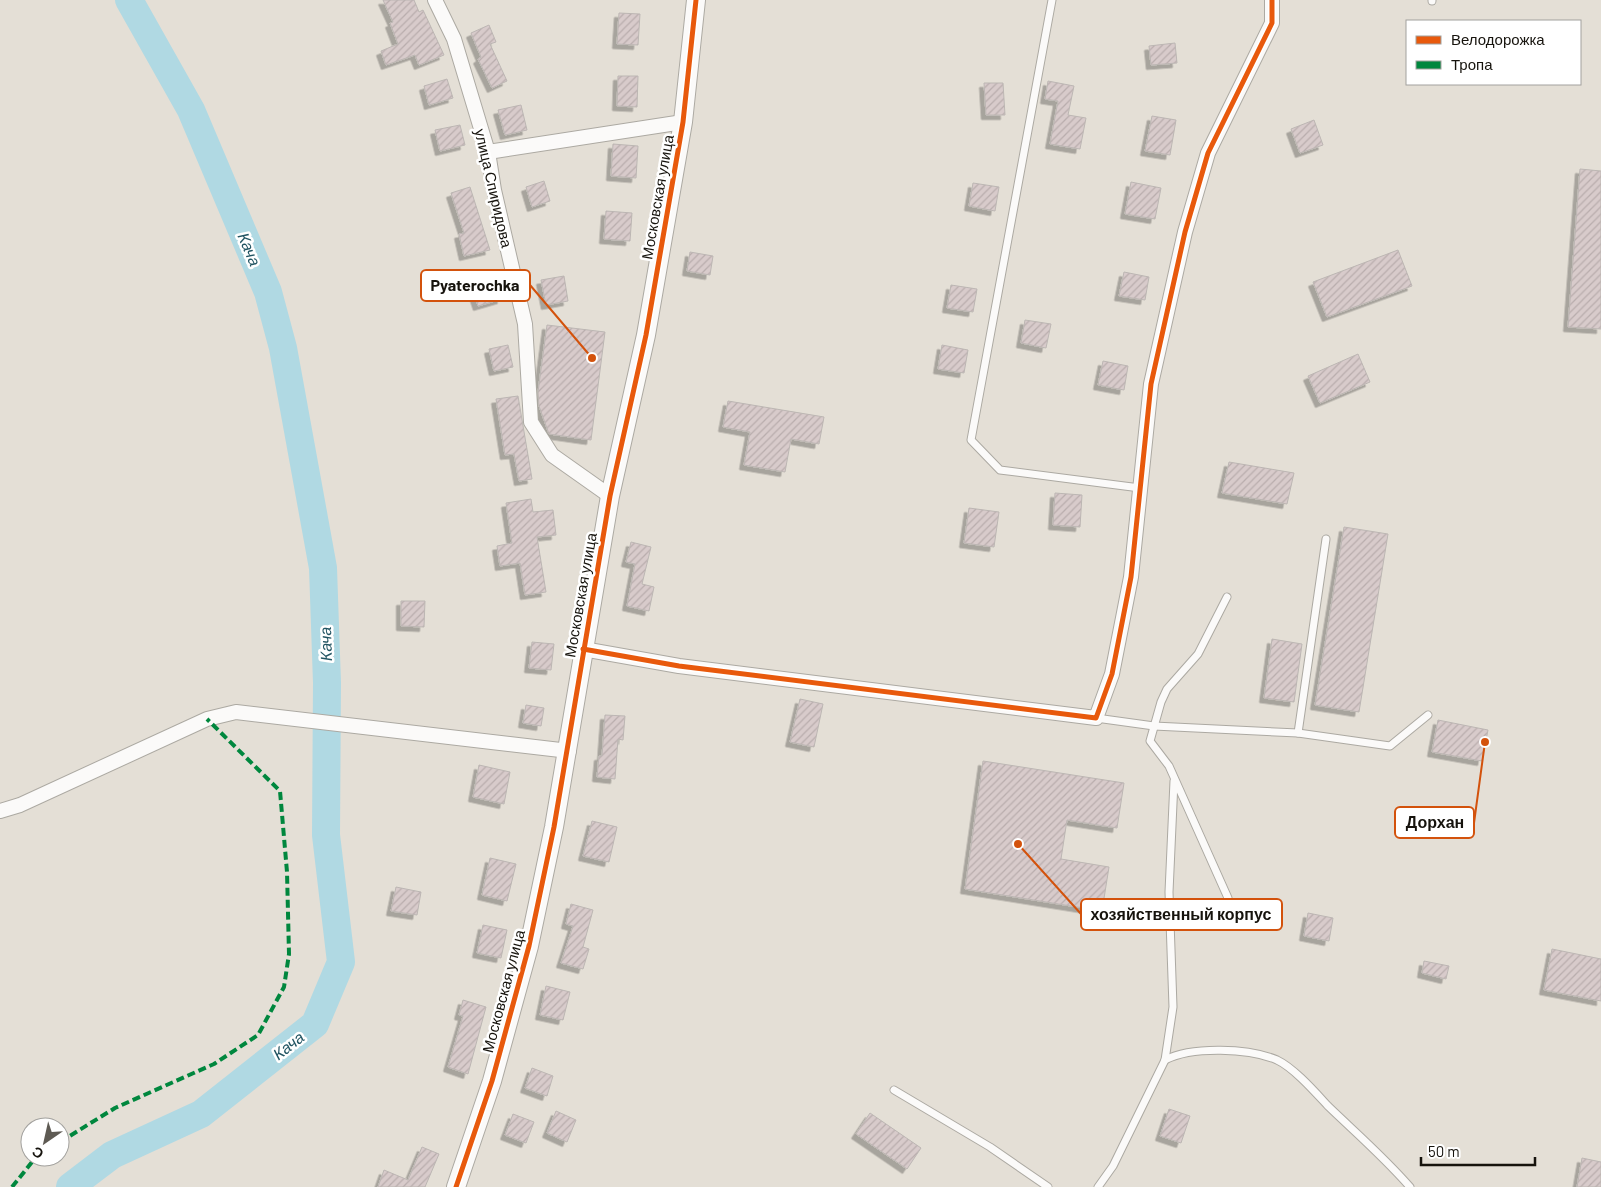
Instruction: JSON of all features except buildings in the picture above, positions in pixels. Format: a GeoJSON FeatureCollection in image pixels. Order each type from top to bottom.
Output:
{"type":"FeatureCollection","features":[{"type":"Feature","properties":{"kind":"street","name":"улица Спиридова"},"geometry":{"type":"LineString","coordinates":[[435,0],[454,39],[488,152],[494,190],[525,324],[531,422],[552,455],[610,496]]}},
{"type":"Feature","properties":{"kind":"street","name":"Московская улица"},"geometry":{"type":"LineString","coordinates":[[456,1187],[492,1082],[529,946],[569,751],[583,648],[610,496],[646,334],[683,122],[696,0]]}},
{"type":"Feature","properties":{"kind":"street"},"geometry":{"type":"LineString","coordinates":[[583,648],[679,666],[1096,718],[1112,674],[1131,577],[1151,384],[1197,187],[1208,153],[1272,23],[1272,0]]}},
{"type":"Feature","properties":{"kind":"street"},"geometry":{"type":"LineString","coordinates":[[488,152],[683,122]]}},
{"type":"Feature","properties":{"kind":"street"},"geometry":{"type":"LineString","coordinates":[[0,811],[20,805],[207,719],[236,712],[569,751]]}},
{"type":"Feature","properties":{"kind":"lane"},"geometry":{"type":"LineString","coordinates":[[1052,0],[971,440],[1000,470],[1140,488]]}},
{"type":"Feature","properties":{"kind":"lane"},"geometry":{"type":"LineString","coordinates":[[1298,732],[1326,539]]}},
{"type":"Feature","properties":{"kind":"lane"},"geometry":{"type":"LineString","coordinates":[[1227,597],[1198,654],[1167,689],[1150,741],[1169,766],[1174,782],[1228,898]]}},
{"type":"Feature","properties":{"kind":"lane"},"geometry":{"type":"LineString","coordinates":[[1096,718],[1154,726],[1298,732],[1390,746],[1428,715]]}},
{"type":"Feature","properties":{"kind":"lane"},"geometry":{"type":"LineString","coordinates":[[1098,1187],[1112,1166],[1165,1060],[1173,1007],[1169,892],[1174,782]]}},
{"type":"Feature","properties":{"kind":"lane"},"geometry":{"type":"LineString","coordinates":[[1165,1060],[1177,1054],[1201,1050],[1235,1052],[1278,1060],[1386,1160],[1410,1187]]}},
{"type":"Feature","properties":{"kind":"lane"},"geometry":{"type":"LineString","coordinates":[[894,1090],[990,1147],[1048,1187]]}},
{"type":"Feature","properties":{"kind":"waterway","name":"Кача"},"geometry":{"type":"LineString","coordinates":[[70,1187],[112,1155],[201,1114],[315,1024],[341,962],[326,835],[327,683],[323,568],[283,348],[268,292],[191,110],[129,0]]}},
{"type":"Feature","properties":{"kind":"marked path"},"geometry":{"type":"LineString","coordinates":[[70,1136],[115,1108],[214,1064],[258,1035],[284,987],[289,954],[287,872],[280,791],[207,719]]}},
{"type":"Feature","properties":{"kind":"marked path"},"geometry":{"type":"LineString","coordinates":[[12,1187],[28,1167]]}},
{"type":"Feature","properties":{"kind":"cycle path"},"geometry":{"type":"LineString","coordinates":[[456,1187],[492,1081],[529,946],[554,827],[610,496],[646,335],[683,122],[696,0]]}},
{"type":"Feature","properties":{"kind":"cycle path"},"geometry":{"type":"LineString","coordinates":[[583,649],[679,666],[1096,718],[1112,674],[1131,577],[1151,384],[1185,232],[1208,153],[1272,23],[1272,0]]}},
{"type":"Feature","properties":{"kind":"place","name":"Pyaterochka"},"geometry":{"type":"Point","coordinates":[592,358]}},
{"type":"Feature","properties":{"kind":"place","name":"Дорхан"},"geometry":{"type":"Point","coordinates":[1485,742]}},
{"type":"Feature","properties":{"kind":"place","name":"хозяйственный корпус"},"geometry":{"type":"Point","coordinates":[1018,844]}}]}
